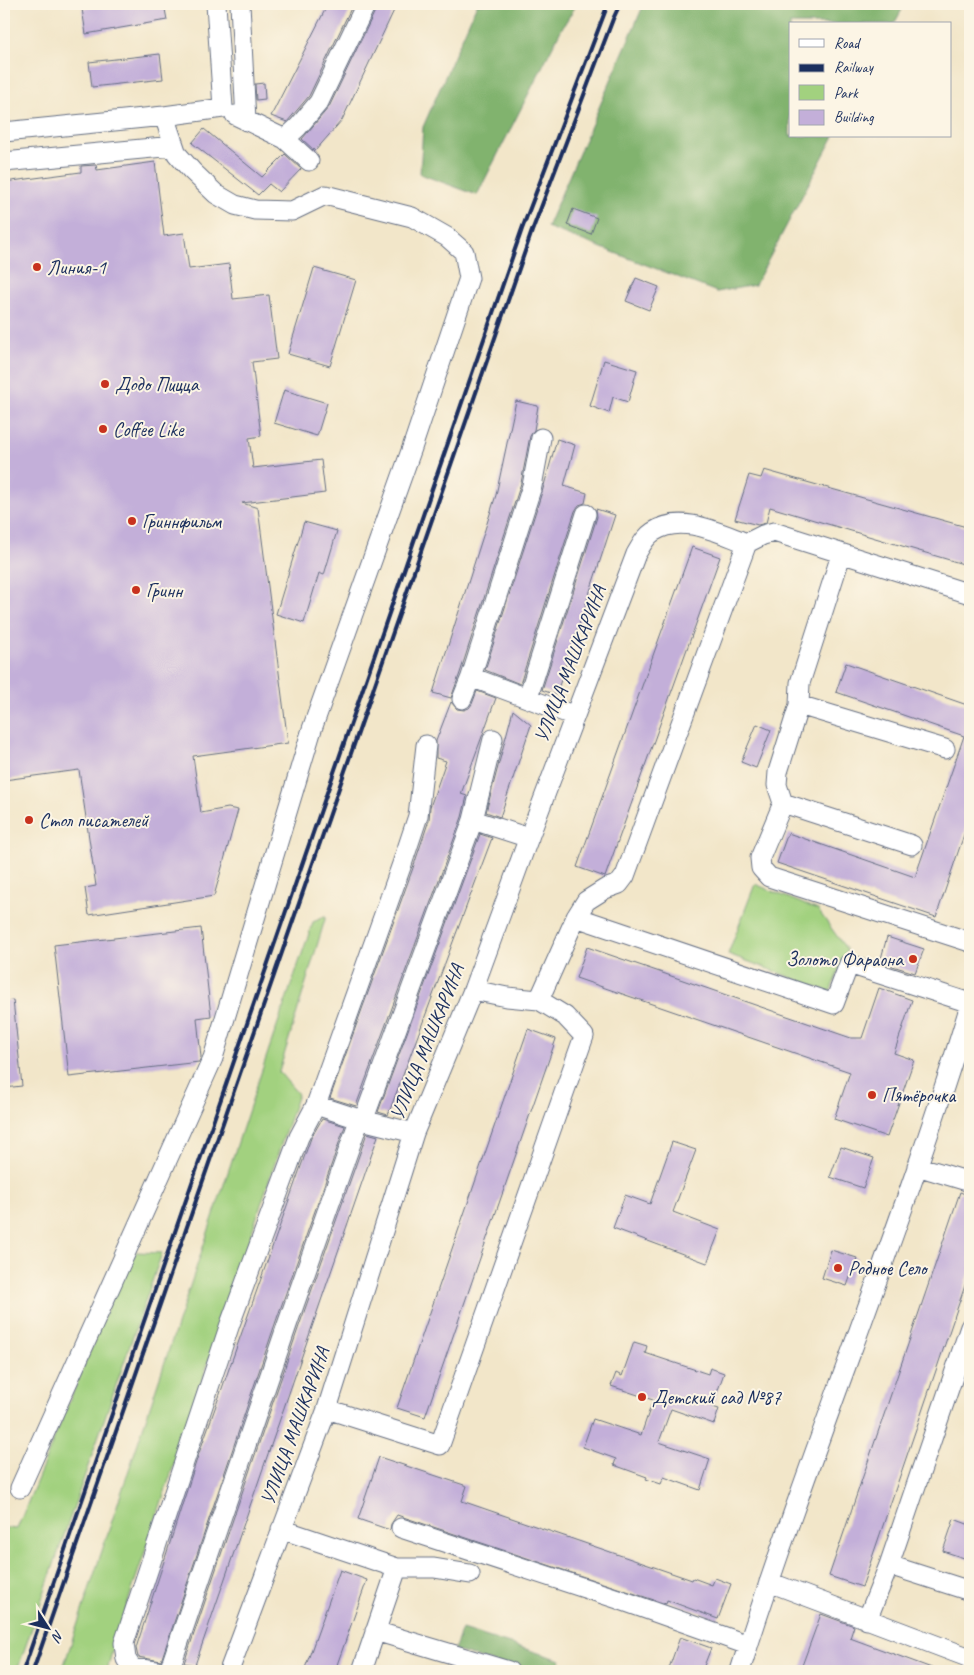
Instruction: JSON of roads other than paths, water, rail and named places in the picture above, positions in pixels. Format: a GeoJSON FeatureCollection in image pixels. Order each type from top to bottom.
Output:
{"type":"FeatureCollection","features":[{"type":"Feature","properties":{"kind":"street"},"geometry":{"type":"LineString","coordinates":[[216,4],[223,108]]}},
{"type":"Feature","properties":{"kind":"street"},"geometry":{"type":"LineString","coordinates":[[240,4],[246,121]]}},
{"type":"Feature","properties":{"kind":"street"},"geometry":{"type":"LineString","coordinates":[[285,139],[319,102],[366,4]]}},
{"type":"Feature","properties":{"kind":"street"},"geometry":{"type":"LineString","coordinates":[[4,132],[164,116],[223,108],[285,139],[309,161]]}},
{"type":"Feature","properties":{"kind":"street"},"geometry":{"type":"LineString","coordinates":[[20,1488],[214,1058],[312,729],[412,448],[469,278],[464,252],[447,237],[412,217],[325,195],[292,212],[255,210],[235,205],[216,194],[177,154],[164,116]]}},
{"type":"Feature","properties":{"kind":"street"},"geometry":{"type":"LineString","coordinates":[[4,162],[174,146]]}},
{"type":"Feature","properties":{"kind":"street"},"geometry":{"type":"LineString","coordinates":[[462,699],[471,677],[532,486],[541,438]]}},
{"type":"Feature","properties":{"kind":"street"},"geometry":{"type":"LineString","coordinates":[[528,697],[586,514]]}},
{"type":"Feature","properties":{"kind":"street","name":"УЛИЦА МАШКАРИНА"},"geometry":{"type":"LineString","coordinates":[[229,1671],[281,1529],[328,1409],[414,1132],[473,990],[636,554],[652,532],[672,524],[695,526],[747,543]]}},
{"type":"Feature","properties":{"kind":"street"},"geometry":{"type":"LineString","coordinates":[[539,1000],[576,917],[586,901],[605,889],[619,884],[625,876],[747,543],[774,532],[970,594]]}},
{"type":"Feature","properties":{"kind":"street"},"geometry":{"type":"LineString","coordinates":[[841,554],[800,683],[799,705],[778,772],[777,785],[784,803],[760,858],[761,868],[769,877],[970,942]]}},
{"type":"Feature","properties":{"kind":"street"},"geometry":{"type":"LineString","coordinates":[[471,677],[575,716]]}},
{"type":"Feature","properties":{"kind":"street"},"geometry":{"type":"LineString","coordinates":[[799,705],[945,749]]}},
{"type":"Feature","properties":{"kind":"street"},"geometry":{"type":"LineString","coordinates":[[169,1671],[356,1129],[366,1113],[473,820],[493,739]]}},
{"type":"Feature","properties":{"kind":"street"},"geometry":{"type":"LineString","coordinates":[[157,1671],[132,1668],[126,1659],[124,1643],[230,1324],[300,1138],[316,1105],[402,864],[418,816],[426,745]]}},
{"type":"Feature","properties":{"kind":"street"},"geometry":{"type":"LineString","coordinates":[[784,803],[912,845]]}},
{"type":"Feature","properties":{"kind":"street"},"geometry":{"type":"LineString","coordinates":[[473,820],[529,838]]}},
{"type":"Feature","properties":{"kind":"street"},"geometry":{"type":"LineString","coordinates":[[576,917],[834,1004],[849,964],[970,1004],[963,1054],[917,1166],[769,1582],[740,1671]]}},
{"type":"Feature","properties":{"kind":"street"},"geometry":{"type":"LineString","coordinates":[[328,1409],[440,1446],[584,1036],[565,1016],[539,1000],[507,997],[473,990]]}},
{"type":"Feature","properties":{"kind":"street"},"geometry":{"type":"LineString","coordinates":[[316,1105],[362,1120],[414,1132]]}},
{"type":"Feature","properties":{"kind":"street"},"geometry":{"type":"LineString","coordinates":[[917,1166],[970,1182]]}},
{"type":"Feature","properties":{"kind":"street"},"geometry":{"type":"LineString","coordinates":[[867,1620],[889,1565],[970,1327]]}},
{"type":"Feature","properties":{"kind":"street"},"geometry":{"type":"LineString","coordinates":[[401,1528],[618,1599],[748,1645]]}},
{"type":"Feature","properties":{"kind":"street"},"geometry":{"type":"LineString","coordinates":[[281,1529],[397,1568],[434,1568],[470,1574]]}},
{"type":"Feature","properties":{"kind":"street"},"geometry":{"type":"LineString","coordinates":[[889,1565],[970,1591]]}},
{"type":"Feature","properties":{"kind":"street"},"geometry":{"type":"LineString","coordinates":[[362,1671],[397,1568]]}},
{"type":"Feature","properties":{"kind":"street"},"geometry":{"type":"LineString","coordinates":[[769,1582],[970,1658]]}},
{"type":"Feature","properties":{"kind":"street"},"geometry":{"type":"LineString","coordinates":[[375,1631],[509,1671]]}},
{"type":"Feature","properties":{"kind":"railway"},"geometry":{"type":"LineString","coordinates":[[23,1671],[522,229],[608,4]]}},
{"type":"Feature","properties":{"kind":"railway"},"geometry":{"type":"LineString","coordinates":[[33,1671],[532,231],[620,4]]}},
{"type":"Feature","properties":{"kind":"place","name":"Линия-1"},"geometry":{"type":"Point","coordinates":[37,267]}},
{"type":"Feature","properties":{"kind":"place","name":"Додо Пицца"},"geometry":{"type":"Point","coordinates":[105,384]}},
{"type":"Feature","properties":{"kind":"place","name":"Coffee Like"},"geometry":{"type":"Point","coordinates":[103,429]}},
{"type":"Feature","properties":{"kind":"place","name":"Гриннфильм"},"geometry":{"type":"Point","coordinates":[132,521]}},
{"type":"Feature","properties":{"kind":"place","name":"Гринн"},"geometry":{"type":"Point","coordinates":[136,590]}},
{"type":"Feature","properties":{"kind":"place","name":"Стол писателей"},"geometry":{"type":"Point","coordinates":[29,820]}},
{"type":"Feature","properties":{"kind":"place","name":"Золото Фараона"},"geometry":{"type":"Point","coordinates":[913,959]}},
{"type":"Feature","properties":{"kind":"place","name":"Пятёрочка"},"geometry":{"type":"Point","coordinates":[872,1095]}},
{"type":"Feature","properties":{"kind":"place","name":"Родное Село"},"geometry":{"type":"Point","coordinates":[838,1268]}},
{"type":"Feature","properties":{"kind":"place","name":"Детский сад №87"},"geometry":{"type":"Point","coordinates":[642,1397]}}]}
